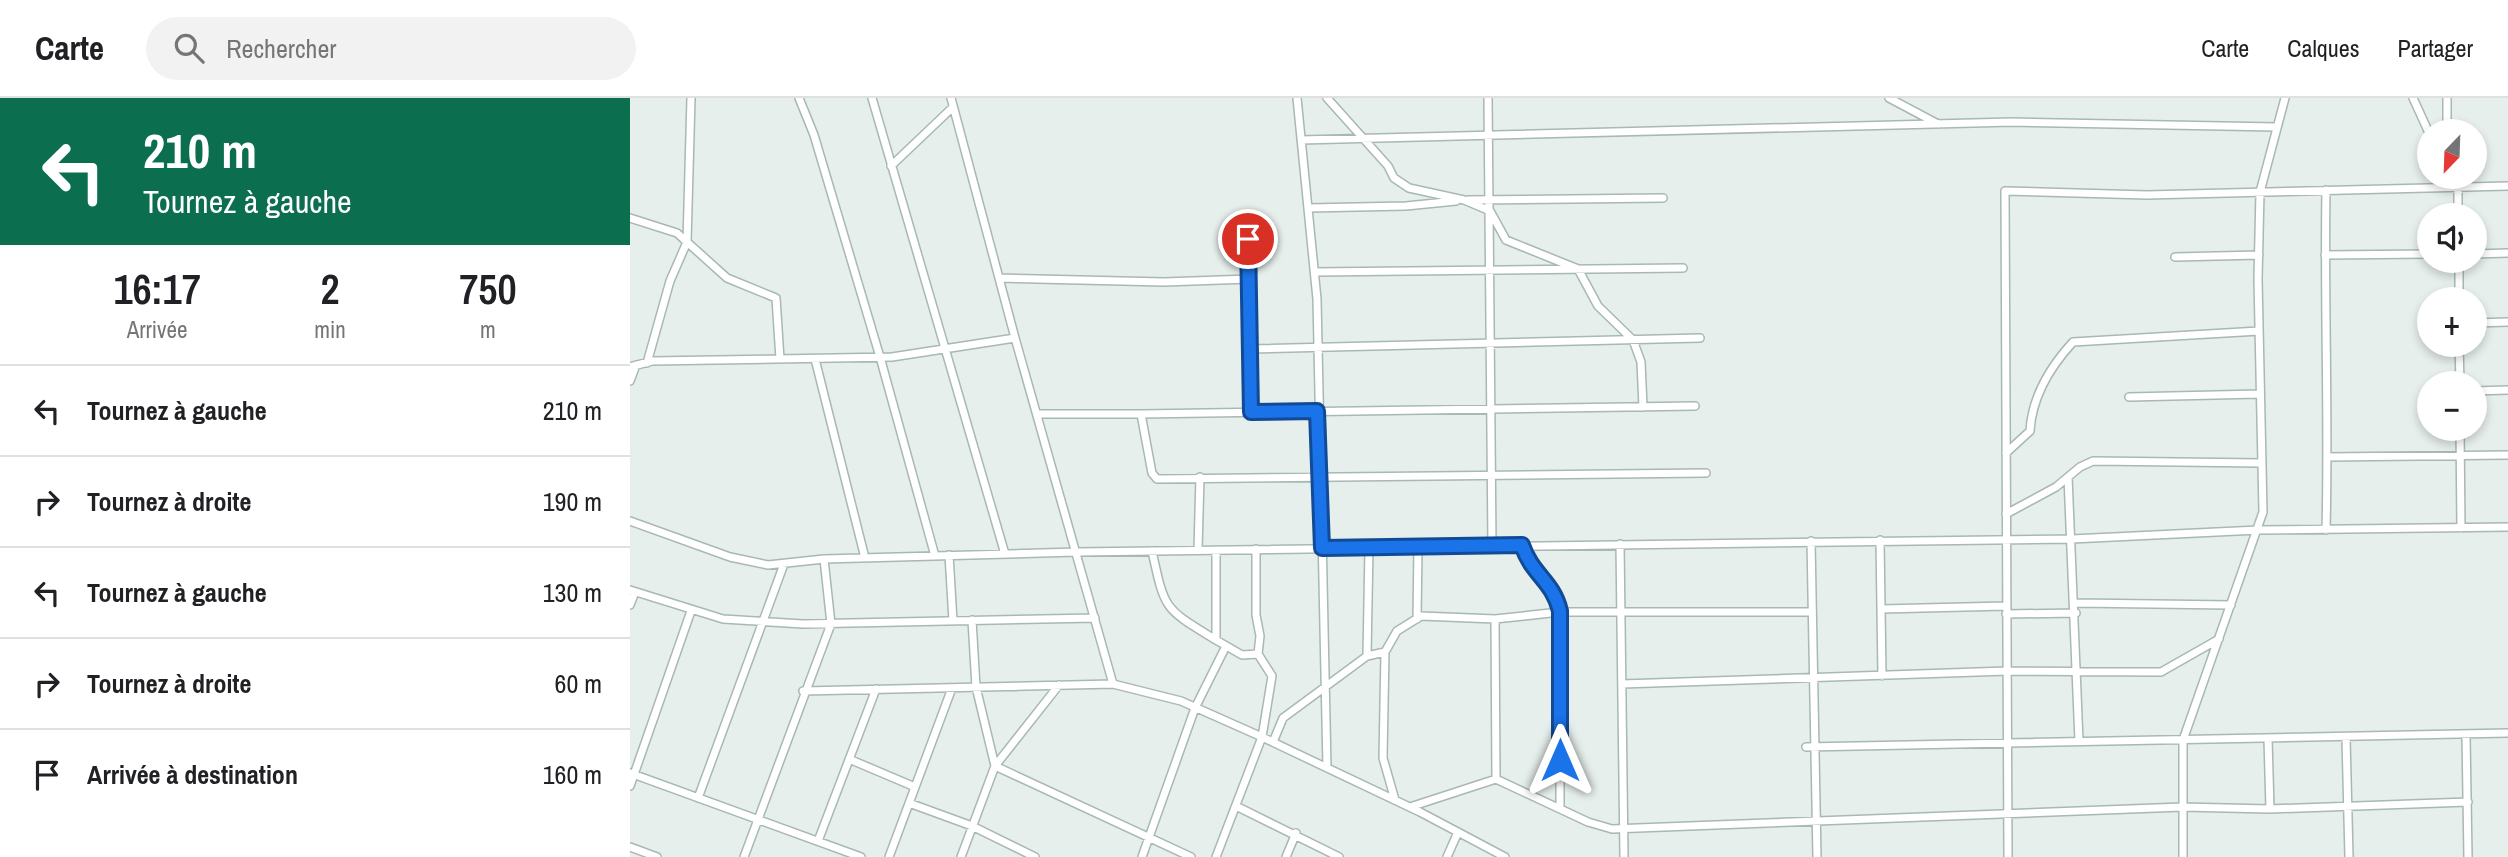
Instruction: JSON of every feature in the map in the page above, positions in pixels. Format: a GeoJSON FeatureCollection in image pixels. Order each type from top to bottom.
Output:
{"type":"FeatureCollection","features":[{"type":"Feature","properties":{"kind":"street"},"geometry":{"type":"LineString","coordinates":[[647,363],[670,281],[687,242],[691,98]]}},
{"type":"Feature","properties":{"kind":"street"},"geometry":{"type":"LineString","coordinates":[[799,98],[814,135],[880,357],[935,556]]}},
{"type":"Feature","properties":{"kind":"street"},"geometry":{"type":"LineString","coordinates":[[872,98],[1005,554]]}},
{"type":"Feature","properties":{"kind":"street"},"geometry":{"type":"LineString","coordinates":[[1297,98],[1315,272],[1327,768]]}},
{"type":"Feature","properties":{"kind":"street"},"geometry":{"type":"LineString","coordinates":[[1327,98],[1394,178],[1409,188],[1464,200],[1490,211],[1506,240],[1578,269],[1598,306],[1633,340],[1641,362],[1643,407]]}},
{"type":"Feature","properties":{"kind":"street"},"geometry":{"type":"LineString","coordinates":[[1488,98],[1492,546]]}},
{"type":"Feature","properties":{"kind":"street"},"geometry":{"type":"LineString","coordinates":[[1889,98],[1939,124]]}},
{"type":"Feature","properties":{"kind":"street"},"geometry":{"type":"LineString","coordinates":[[2183,857],[2183,740],[2263,512],[2259,394],[2260,192],[2285,98]]}},
{"type":"Feature","properties":{"kind":"street"},"geometry":{"type":"LineString","coordinates":[[2413,98],[2423,119]]}},
{"type":"Feature","properties":{"kind":"street"},"geometry":{"type":"LineString","coordinates":[[2447,98],[2447,119]]}},
{"type":"Feature","properties":{"kind":"street"},"geometry":{"type":"LineString","coordinates":[[891,166],[952,102]]}},
{"type":"Feature","properties":{"kind":"street"},"geometry":{"type":"LineString","coordinates":[[952,102],[1015,338],[1113,684]]}},
{"type":"Feature","properties":{"kind":"street"},"geometry":{"type":"LineString","coordinates":[[1301,140],[2012,122],[2276,127]]}},
{"type":"Feature","properties":{"kind":"street"},"geometry":{"type":"LineString","coordinates":[[2487,186],[2508,186]]}},
{"type":"Feature","properties":{"kind":"street"},"geometry":{"type":"LineString","coordinates":[[2008,857],[2005,191],[2147,195],[2417,188]]}},
{"type":"Feature","properties":{"kind":"street"},"geometry":{"type":"LineString","coordinates":[[2326,190],[2326,530]]}},
{"type":"Feature","properties":{"kind":"street"},"geometry":{"type":"LineString","coordinates":[[1308,208],[1406,206],[1490,198],[1663,198]]}},
{"type":"Feature","properties":{"kind":"street"},"geometry":{"type":"LineString","coordinates":[[630,218],[677,233],[727,278],[776,298],[780,359]]}},
{"type":"Feature","properties":{"kind":"street"},"geometry":{"type":"LineString","coordinates":[[1248,239],[1251,412]]}},
{"type":"Feature","properties":{"kind":"street"},"geometry":{"type":"LineString","coordinates":[[2487,254],[2508,253]]}},
{"type":"Feature","properties":{"kind":"street"},"geometry":{"type":"LineString","coordinates":[[2325,255],[2417,254]]}},
{"type":"Feature","properties":{"kind":"street"},"geometry":{"type":"LineString","coordinates":[[2175,257],[2259,255]]}},
{"type":"Feature","properties":{"kind":"street"},"geometry":{"type":"LineString","coordinates":[[1315,272],[1683,268]]}},
{"type":"Feature","properties":{"kind":"street"},"geometry":{"type":"LineString","coordinates":[[999,278],[1164,282],[1249,279]]}},
{"type":"Feature","properties":{"kind":"street"},"geometry":{"type":"LineString","coordinates":[[2487,323],[2508,322]]}},
{"type":"Feature","properties":{"kind":"street"},"geometry":{"type":"LineString","coordinates":[[2006,453],[2030,431],[2031,408],[2058,358],[2073,342],[2259,331]]}},
{"type":"Feature","properties":{"kind":"street"},"geometry":{"type":"LineString","coordinates":[[630,381],[633,366],[647,363],[880,357],[1015,338]]}},
{"type":"Feature","properties":{"kind":"street"},"geometry":{"type":"LineString","coordinates":[[1250,349],[1700,338]]}},
{"type":"Feature","properties":{"kind":"street"},"geometry":{"type":"LineString","coordinates":[[815,359],[865,558]]}},
{"type":"Feature","properties":{"kind":"street"},"geometry":{"type":"LineString","coordinates":[[2487,391],[2508,390]]}},
{"type":"Feature","properties":{"kind":"street"},"geometry":{"type":"LineString","coordinates":[[2129,397],[2259,394]]}},
{"type":"Feature","properties":{"kind":"street"},"geometry":{"type":"LineString","coordinates":[[1037,414],[1695,406]]}},
{"type":"Feature","properties":{"kind":"street"},"geometry":{"type":"LineString","coordinates":[[1141,414],[1153,477],[1706,473]]}},
{"type":"Feature","properties":{"kind":"street"},"geometry":{"type":"LineString","coordinates":[[2460,441],[2461,528]]}},
{"type":"Feature","properties":{"kind":"street"},"geometry":{"type":"LineString","coordinates":[[2328,457],[2508,455]]}},
{"type":"Feature","properties":{"kind":"street"},"geometry":{"type":"LineString","coordinates":[[2006,514],[2056,487],[2093,461],[2261,463]]}},
{"type":"Feature","properties":{"kind":"street"},"geometry":{"type":"LineString","coordinates":[[1198,550],[1200,477]]}},
{"type":"Feature","properties":{"kind":"street"},"geometry":{"type":"LineString","coordinates":[[2068,477],[2076,603],[2079,741]]}},
{"type":"Feature","properties":{"kind":"street"},"geometry":{"type":"LineString","coordinates":[[630,521],[730,557],[768,565],[824,559],[1077,552],[2072,539],[2258,530],[2508,527]]}},
{"type":"Feature","properties":{"kind":"street"},"geometry":{"type":"LineString","coordinates":[[1880,540],[1882,676]]}},
{"type":"Feature","properties":{"kind":"street"},"geometry":{"type":"LineString","coordinates":[[1811,541],[1817,857]]}},
{"type":"Feature","properties":{"kind":"street"},"geometry":{"type":"LineString","coordinates":[[1620,544],[1624,857]]}},
{"type":"Feature","properties":{"kind":"street"},"geometry":{"type":"LineString","coordinates":[[1522,545],[1528,565],[1555,592],[1560,611],[1560,809]]}},
{"type":"Feature","properties":{"kind":"street"},"geometry":{"type":"LineString","coordinates":[[1417,619],[1418,547]]}},
{"type":"Feature","properties":{"kind":"street"},"geometry":{"type":"LineString","coordinates":[[1367,656],[1369,548]]}},
{"type":"Feature","properties":{"kind":"street"},"geometry":{"type":"LineString","coordinates":[[1216,550],[1216,640]]}},
{"type":"Feature","properties":{"kind":"street"},"geometry":{"type":"LineString","coordinates":[[1216,857],[1262,737],[1272,676],[1258,654],[1261,636],[1256,615],[1256,550]]}},
{"type":"Feature","properties":{"kind":"street"},"geometry":{"type":"LineString","coordinates":[[1152,551],[1167,606],[1174,615],[1242,654],[1258,654]]}},
{"type":"Feature","properties":{"kind":"street"},"geometry":{"type":"LineString","coordinates":[[949,555],[953,621]]}},
{"type":"Feature","properties":{"kind":"street"},"geometry":{"type":"LineString","coordinates":[[744,857],[803,691],[831,624],[824,559]]}},
{"type":"Feature","properties":{"kind":"street"},"geometry":{"type":"LineString","coordinates":[[698,797],[784,564]]}},
{"type":"Feature","properties":{"kind":"street"},"geometry":{"type":"LineString","coordinates":[[630,605],[632,591],[723,619],[761,622],[831,624],[1095,618]]}},
{"type":"Feature","properties":{"kind":"street"},"geometry":{"type":"LineString","coordinates":[[2076,603],[2231,605]]}},
{"type":"Feature","properties":{"kind":"street"},"geometry":{"type":"LineString","coordinates":[[1881,609],[2076,613]]}},
{"type":"Feature","properties":{"kind":"street"},"geometry":{"type":"LineString","coordinates":[[630,786],[691,611]]}},
{"type":"Feature","properties":{"kind":"street"},"geometry":{"type":"LineString","coordinates":[[1395,800],[1383,758],[1385,652],[1397,631],[1421,616],[1495,619],[1560,611],[1812,612]]}},
{"type":"Feature","properties":{"kind":"street"},"geometry":{"type":"LineString","coordinates":[[1495,619],[1496,779]]}},
{"type":"Feature","properties":{"kind":"street"},"geometry":{"type":"LineString","coordinates":[[972,620],[976,687],[995,766]]}},
{"type":"Feature","properties":{"kind":"street"},"geometry":{"type":"LineString","coordinates":[[1622,684],[2007,671],[2161,672],[2219,639]]}},
{"type":"Feature","properties":{"kind":"street"},"geometry":{"type":"LineString","coordinates":[[1142,857],[1195,708],[1226,646]]}},
{"type":"Feature","properties":{"kind":"street"},"geometry":{"type":"LineString","coordinates":[[1273,742],[1283,718],[1367,656],[1385,652]]}},
{"type":"Feature","properties":{"kind":"street"},"geometry":{"type":"LineString","coordinates":[[803,691],[1113,684],[1195,708],[1262,737],[1410,807],[1504,857]]}},
{"type":"Feature","properties":{"kind":"street"},"geometry":{"type":"LineString","coordinates":[[961,857],[995,766],[1059,685]]}},
{"type":"Feature","properties":{"kind":"street"},"geometry":{"type":"LineString","coordinates":[[889,857],[952,688]]}},
{"type":"Feature","properties":{"kind":"street"},"geometry":{"type":"LineString","coordinates":[[818,841],[876,690]]}},
{"type":"Feature","properties":{"kind":"street"},"geometry":{"type":"LineString","coordinates":[[1806,747],[2508,733]]}},
{"type":"Feature","properties":{"kind":"street"},"geometry":{"type":"LineString","coordinates":[[2466,735],[2468,857]]}},
{"type":"Feature","properties":{"kind":"street"},"geometry":{"type":"LineString","coordinates":[[2346,738],[2349,857]]}},
{"type":"Feature","properties":{"kind":"street"},"geometry":{"type":"LineString","coordinates":[[2268,739],[2270,809]]}},
{"type":"Feature","properties":{"kind":"street"},"geometry":{"type":"LineString","coordinates":[[849,759],[915,787]]}},
{"type":"Feature","properties":{"kind":"street"},"geometry":{"type":"LineString","coordinates":[[995,766],[1191,857]]}},
{"type":"Feature","properties":{"kind":"street"},"geometry":{"type":"LineString","coordinates":[[632,774],[861,857]]}},
{"type":"Feature","properties":{"kind":"street"},"geometry":{"type":"LineString","coordinates":[[1410,807],[1496,779],[1588,822],[1624,829],[2182,807],[2270,809],[2468,802]]}},
{"type":"Feature","properties":{"kind":"street"},"geometry":{"type":"LineString","coordinates":[[909,803],[972,827],[1035,857]]}},
{"type":"Feature","properties":{"kind":"street"},"geometry":{"type":"LineString","coordinates":[[1236,806],[1296,833],[1339,857]]}},
{"type":"Feature","properties":{"kind":"street"},"geometry":{"type":"LineString","coordinates":[[1447,857],[1458,832]]}},
{"type":"Feature","properties":{"kind":"street"},"geometry":{"type":"LineString","coordinates":[[1286,857],[1296,833]]}},
{"type":"Feature","properties":{"kind":"street"},"geometry":{"type":"LineString","coordinates":[[630,846],[657,857]]}},
{"type":"Feature","properties":{"kind":"route"},"geometry":{"type":"LineString","coordinates":[[1248,239],[1251,412],[1317,411],[1322,548],[1522,545],[1528,565],[1555,592],[1560,611],[1560,760]]}}]}
